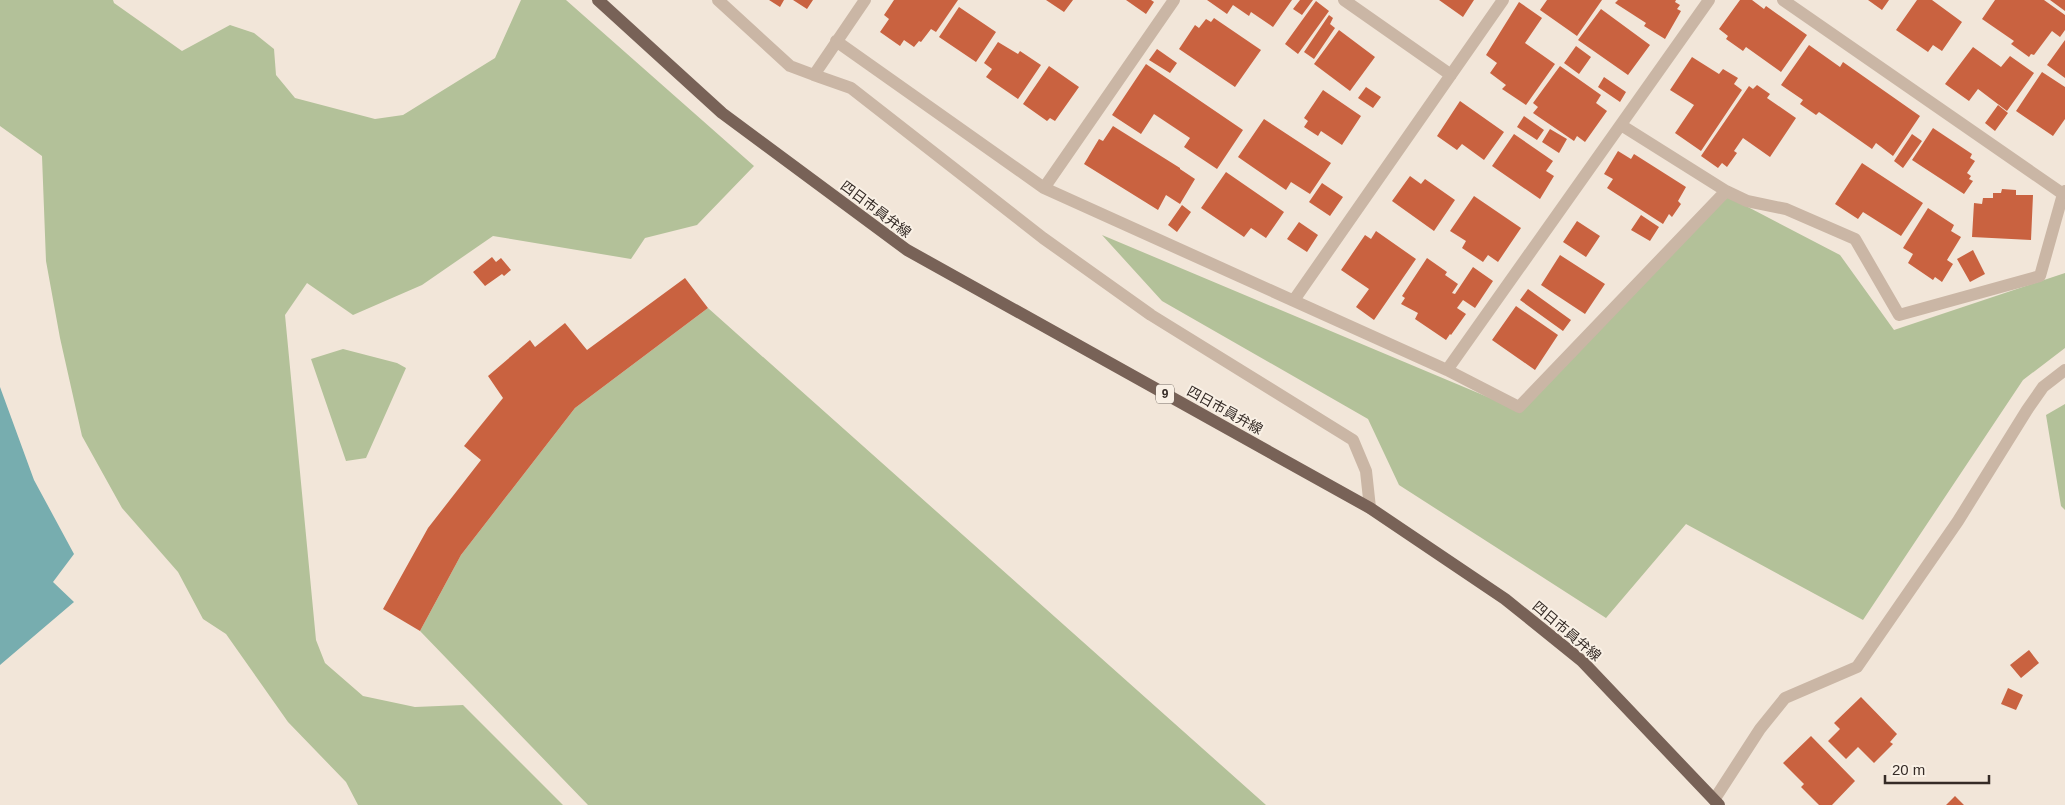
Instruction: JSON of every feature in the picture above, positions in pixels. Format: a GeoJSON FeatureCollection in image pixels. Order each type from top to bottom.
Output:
{"type":"FeatureCollection","features":[{"type":"Feature","properties":{"kind":"main road","name":"四日市員弁線"},"geometry":{"type":"LineString","coordinates":[[598,0],[722,113],[907,250],[1370,508],[1505,599],[1582,661],[1716,803]]}},
{"type":"Feature","properties":{"kind":"street"},"geometry":{"type":"LineString","coordinates":[[718,0],[790,66],[850,88],[1043,238],[1151,315],[1353,440],[1366,471],[1370,508]]}},
{"type":"Feature","properties":{"kind":"street"},"geometry":{"type":"LineString","coordinates":[[814,75],[865,0]]}},
{"type":"Feature","properties":{"kind":"street"},"geometry":{"type":"LineString","coordinates":[[1044,188],[1174,0]]}},
{"type":"Feature","properties":{"kind":"street"},"geometry":{"type":"LineString","coordinates":[[1344,0],[1451,75]]}},
{"type":"Feature","properties":{"kind":"street"},"geometry":{"type":"LineString","coordinates":[[1294,300],[1503,0]]}},
{"type":"Feature","properties":{"kind":"street"},"geometry":{"type":"LineString","coordinates":[[1447,370],[1709,0]]}},
{"type":"Feature","properties":{"kind":"street"},"geometry":{"type":"LineString","coordinates":[[1621,125],[1726,191],[1747,201],[1786,209],[1855,239],[1899,315],[2040,276],[2064,192],[1783,0]]}},
{"type":"Feature","properties":{"kind":"street"},"geometry":{"type":"LineString","coordinates":[[836,41],[1044,188],[1447,370],[1520,407],[1726,191]]}},
{"type":"Feature","properties":{"kind":"street"},"geometry":{"type":"LineString","coordinates":[[1716,803],[1760,729],[1785,698],[1858,667],[1958,521],[2043,387],[2065,370]]}},
{"type":"Feature","properties":{"kind":"green space"},"geometry":{"type":"Polygon","coordinates":[[[0,0],[113,0],[114,3],[182,51],[230,25],[254,33],[274,49],[276,75],[295,98],[375,119],[403,115],[495,58],[521,0],[566,0],[754,166],[697,225],[645,238],[631,259],[493,236],[422,285],[353,315],[307,283],[285,315],[316,640],[325,663],[363,696],[415,707],[463,705],[563,805],[358,805],[346,782],[288,722],[226,634],[203,619],[178,572],[122,508],[82,436],[60,338],[46,261],[42,156],[0,126],[0,0]]]}},
{"type":"Feature","properties":{"kind":"green space"},"geometry":{"type":"Polygon","coordinates":[[[1725,195],[1840,255],[1894,330],[2065,273],[2065,348],[2023,380],[1863,620],[1686,524],[1606,618],[1399,485],[1368,419],[1162,301],[1102,235],[1521,411],[1725,195]]]}},
{"type":"Feature","properties":{"kind":"green space"},"geometry":{"type":"Polygon","coordinates":[[[708,308],[1266,805],[588,805],[420,631],[461,555],[575,408],[708,308]]]}},
{"type":"Feature","properties":{"kind":"green space"},"geometry":{"type":"Polygon","coordinates":[[[343,349],[397,363],[406,368],[366,458],[346,461],[311,359],[343,349]]]}},
{"type":"Feature","properties":{"kind":"green space"},"geometry":{"type":"Polygon","coordinates":[[[2065,404],[2065,510],[2061,506],[2046,415],[2065,404]]]}},
{"type":"Feature","properties":{"kind":"water"},"geometry":{"type":"Polygon","coordinates":[[[0,387],[34,480],[74,554],[53,582],[74,602],[0,665],[0,387]]]}},
{"type":"Feature","properties":{"kind":"building"},"geometry":{"type":"Polygon","coordinates":[[[769,0],[784,0],[780,7],[769,0]]]}},
{"type":"Feature","properties":{"kind":"building"},"geometry":{"type":"Polygon","coordinates":[[[793,0],[813,0],[807,9],[793,0]]]}},
{"type":"Feature","properties":{"kind":"building"},"geometry":{"type":"Polygon","coordinates":[[[894,0],[958,0],[936,32],[931,29],[921,42],[919,41],[914,47],[904,40],[900,46],[880,32],[889,19],[884,15],[894,0]]]}},
{"type":"Feature","properties":{"kind":"building"},"geometry":{"type":"Polygon","coordinates":[[[1046,0],[1073,0],[1064,12],[1046,0]]]}},
{"type":"Feature","properties":{"kind":"building"},"geometry":{"type":"Polygon","coordinates":[[[1126,0],[1151,0],[1154,2],[1146,14],[1126,0]]]}},
{"type":"Feature","properties":{"kind":"building"},"geometry":{"type":"Polygon","coordinates":[[[1207,0],[1292,0],[1273,27],[1251,12],[1249,16],[1233,5],[1227,14],[1207,0]]]}},
{"type":"Feature","properties":{"kind":"building"},"geometry":{"type":"Polygon","coordinates":[[[1300,0],[1313,0],[1302,15],[1293,9],[1300,0]]]}},
{"type":"Feature","properties":{"kind":"building"},"geometry":{"type":"Polygon","coordinates":[[[1439,0],[1474,0],[1463,17],[1439,0]]]}},
{"type":"Feature","properties":{"kind":"building"},"geometry":{"type":"Polygon","coordinates":[[[1547,0],[1602,0],[1577,36],[1540,10],[1547,0]]]}},
{"type":"Feature","properties":{"kind":"building"},"geometry":{"type":"Polygon","coordinates":[[[1618,0],[1676,0],[1675,2],[1680,5],[1677,9],[1681,11],[1665,39],[1644,26],[1646,23],[1615,3],[1618,0]]]}},
{"type":"Feature","properties":{"kind":"building"},"geometry":{"type":"Polygon","coordinates":[[[1740,0],[1752,0],[1764,9],[1766,6],[1807,35],[1781,72],[1746,47],[1743,51],[1726,39],[1728,36],[1719,29],[1740,0]]]}},
{"type":"Feature","properties":{"kind":"building"},"geometry":{"type":"Polygon","coordinates":[[[1868,0],[1889,0],[1882,10],[1868,0]]]}},
{"type":"Feature","properties":{"kind":"building"},"geometry":{"type":"Polygon","coordinates":[[[1917,0],[1932,0],[1962,22],[1942,51],[1933,45],[1928,52],[1896,30],[1917,0]]]}},
{"type":"Feature","properties":{"kind":"building"},"geometry":{"type":"Polygon","coordinates":[[[1995,0],[2044,0],[2065,15],[2065,30],[2060,37],[2052,31],[2034,55],[2031,54],[2029,57],[2011,44],[2014,41],[1982,19],[1995,0]]]}},
{"type":"Feature","properties":{"kind":"building"},"geometry":{"type":"Polygon","coordinates":[[[2050,0],[2065,0],[2065,11],[2050,0]]]}},
{"type":"Feature","properties":{"kind":"building"},"geometry":{"type":"Polygon","coordinates":[[[1316,1],[1329,11],[1298,54],[1285,44],[1316,1]]]}},
{"type":"Feature","properties":{"kind":"building"},"geometry":{"type":"Polygon","coordinates":[[[1519,2],[1542,18],[1525,43],[1555,64],[1526,105],[1502,89],[1506,85],[1490,73],[1497,63],[1486,55],[1519,2]]]}},
{"type":"Feature","properties":{"kind":"building"},"geometry":{"type":"Polygon","coordinates":[[[959,7],[996,32],[976,62],[939,37],[959,7]]]}},
{"type":"Feature","properties":{"kind":"building"},"geometry":{"type":"Polygon","coordinates":[[[1601,9],[1650,45],[1628,75],[1578,40],[1601,9]]]}},
{"type":"Feature","properties":{"kind":"building"},"geometry":{"type":"Polygon","coordinates":[[[1329,15],[1333,18],[1330,24],[1335,28],[1314,59],[1304,52],[1329,15]]]}},
{"type":"Feature","properties":{"kind":"building"},"geometry":{"type":"Polygon","coordinates":[[[1214,18],[1261,50],[1235,87],[1179,49],[1195,25],[1199,28],[1206,19],[1211,22],[1214,18]]]}},
{"type":"Feature","properties":{"kind":"building"},"geometry":{"type":"Polygon","coordinates":[[[1339,30],[1375,57],[1350,91],[1314,64],[1339,30]]]}},
{"type":"Feature","properties":{"kind":"building"},"geometry":{"type":"Polygon","coordinates":[[[2065,40],[2065,78],[2047,65],[2065,40]]]}},
{"type":"Feature","properties":{"kind":"building"},"geometry":{"type":"Polygon","coordinates":[[[998,42],[1018,54],[1020,51],[1041,65],[1018,99],[986,77],[992,69],[984,63],[998,42]]]}},
{"type":"Feature","properties":{"kind":"building"},"geometry":{"type":"Polygon","coordinates":[[[1809,45],[1840,67],[1843,62],[1920,116],[1893,156],[1876,143],[1872,149],[1819,112],[1816,115],[1800,104],[1803,100],[1781,85],[1809,45]]]}},
{"type":"Feature","properties":{"kind":"building"},"geometry":{"type":"Polygon","coordinates":[[[1576,46],[1591,57],[1579,74],[1564,63],[1576,46]]]}},
{"type":"Feature","properties":{"kind":"building"},"geometry":{"type":"Polygon","coordinates":[[[1973,47],[2001,67],[2010,56],[2034,73],[2007,111],[1978,89],[1969,101],[1945,84],[1973,47]]]}},
{"type":"Feature","properties":{"kind":"building"},"geometry":{"type":"Polygon","coordinates":[[[1157,49],[1177,63],[1170,73],[1149,60],[1157,49]]]}},
{"type":"Feature","properties":{"kind":"building"},"geometry":{"type":"Polygon","coordinates":[[[1692,57],[1719,74],[1723,69],[1738,78],[1734,84],[1742,90],[1701,151],[1675,133],[1694,105],[1670,90],[1692,57]]]}},
{"type":"Feature","properties":{"kind":"building"},"geometry":{"type":"Polygon","coordinates":[[[1146,64],[1243,130],[1217,169],[1184,147],[1190,138],[1154,114],[1141,134],[1112,115],[1146,64]]]}},
{"type":"Feature","properties":{"kind":"building"},"geometry":{"type":"Polygon","coordinates":[[[1049,66],[1079,87],[1055,121],[1050,118],[1047,121],[1023,104],[1049,66]]]}},
{"type":"Feature","properties":{"kind":"building"},"geometry":{"type":"Polygon","coordinates":[[[1560,66],[1601,95],[1596,103],[1607,111],[1585,142],[1577,136],[1574,141],[1533,113],[1538,107],[1533,103],[1560,66]]]}},
{"type":"Feature","properties":{"kind":"building"},"geometry":{"type":"Polygon","coordinates":[[[2042,72],[2065,87],[2065,119],[2053,136],[2016,111],[2042,72]]]}},
{"type":"Feature","properties":{"kind":"building"},"geometry":{"type":"Polygon","coordinates":[[[1604,77],[1626,92],[1620,102],[1598,87],[1604,77]]]}},
{"type":"Feature","properties":{"kind":"building"},"geometry":{"type":"Polygon","coordinates":[[[1757,85],[1770,94],[1767,98],[1796,118],[1770,157],[1743,138],[1734,151],[1737,153],[1727,167],[1722,163],[1718,168],[1701,156],[1749,86],[1753,89],[1757,85]]]}},
{"type":"Feature","properties":{"kind":"building"},"geometry":{"type":"Polygon","coordinates":[[[1366,87],[1381,97],[1373,108],[1358,98],[1366,87]]]}},
{"type":"Feature","properties":{"kind":"building"},"geometry":{"type":"Polygon","coordinates":[[[1323,90],[1361,116],[1342,145],[1321,131],[1318,136],[1304,127],[1308,121],[1304,118],[1323,90]]]}},
{"type":"Feature","properties":{"kind":"building"},"geometry":{"type":"Polygon","coordinates":[[[1460,101],[1504,132],[1484,160],[1462,144],[1457,150],[1437,136],[1460,101]]]}},
{"type":"Feature","properties":{"kind":"building"},"geometry":{"type":"Polygon","coordinates":[[[1998,105],[2008,113],[1995,131],[1985,123],[1998,105]]]}},
{"type":"Feature","properties":{"kind":"building"},"geometry":{"type":"Polygon","coordinates":[[[1524,116],[1544,130],[1537,140],[1517,127],[1524,116]]]}},
{"type":"Feature","properties":{"kind":"building"},"geometry":{"type":"Polygon","coordinates":[[[1264,119],[1331,163],[1310,194],[1291,182],[1286,190],[1238,157],[1264,119]]]}},
{"type":"Feature","properties":{"kind":"building"},"geometry":{"type":"Polygon","coordinates":[[[1113,126],[1195,179],[1180,204],[1166,195],[1158,210],[1084,164],[1099,139],[1103,141],[1113,126]]]}},
{"type":"Feature","properties":{"kind":"building"},"geometry":{"type":"Polygon","coordinates":[[[1933,128],[1972,154],[1970,158],[1975,161],[1967,173],[1971,176],[1969,179],[1973,181],[1964,194],[1912,160],[1933,128]]]}},
{"type":"Feature","properties":{"kind":"building"},"geometry":{"type":"Polygon","coordinates":[[[1550,129],[1567,139],[1559,153],[1542,142],[1550,129]]]}},
{"type":"Feature","properties":{"kind":"building"},"geometry":{"type":"Polygon","coordinates":[[[1514,134],[1553,161],[1546,171],[1554,176],[1540,199],[1492,166],[1514,134]]]}},
{"type":"Feature","properties":{"kind":"building"},"geometry":{"type":"Polygon","coordinates":[[[1912,134],[1922,141],[1903,168],[1894,161],[1912,134]]]}},
{"type":"Feature","properties":{"kind":"building"},"geometry":{"type":"Polygon","coordinates":[[[1618,151],[1631,159],[1634,154],[1686,187],[1678,201],[1681,204],[1672,217],[1669,214],[1663,224],[1607,188],[1613,179],[1604,174],[1618,151]]]}},
{"type":"Feature","properties":{"kind":"building"},"geometry":{"type":"Polygon","coordinates":[[[1862,163],[1923,203],[1901,236],[1863,212],[1858,219],[1835,204],[1862,163]]]}},
{"type":"Feature","properties":{"kind":"building"},"geometry":{"type":"Polygon","coordinates":[[[1226,172],[1284,212],[1266,238],[1251,228],[1244,237],[1201,208],[1226,172]]]}},
{"type":"Feature","properties":{"kind":"building"},"geometry":{"type":"Polygon","coordinates":[[[1410,176],[1421,184],[1425,179],[1455,200],[1434,231],[1392,201],[1410,176]]]}},
{"type":"Feature","properties":{"kind":"building"},"geometry":{"type":"Polygon","coordinates":[[[1322,183],[1343,197],[1330,216],[1309,202],[1322,183]]]}},
{"type":"Feature","properties":{"kind":"building"},"geometry":{"type":"Polygon","coordinates":[[[2002,189],[2016,190],[2016,195],[2033,195],[2031,240],[1972,237],[1974,203],[1982,204],[1983,198],[1993,198],[1993,193],[2001,193],[2002,189]]]}},
{"type":"Feature","properties":{"kind":"building"},"geometry":{"type":"Polygon","coordinates":[[[1474,196],[1521,228],[1498,262],[1488,255],[1483,262],[1462,248],[1466,241],[1450,231],[1474,196]]]}},
{"type":"Feature","properties":{"kind":"building"},"geometry":{"type":"Polygon","coordinates":[[[1182,205],[1191,212],[1177,232],[1168,225],[1182,205]]]}},
{"type":"Feature","properties":{"kind":"building"},"geometry":{"type":"Polygon","coordinates":[[[1928,208],[1954,225],[1951,231],[1961,237],[1947,260],[1953,264],[1942,282],[1935,277],[1933,280],[1908,263],[1913,254],[1903,248],[1928,208]]]}},
{"type":"Feature","properties":{"kind":"building"},"geometry":{"type":"Polygon","coordinates":[[[1641,215],[1659,227],[1650,241],[1631,230],[1641,215]]]}},
{"type":"Feature","properties":{"kind":"building"},"geometry":{"type":"Polygon","coordinates":[[[1577,221],[1600,236],[1586,257],[1563,242],[1577,221]]]}},
{"type":"Feature","properties":{"kind":"building"},"geometry":{"type":"Polygon","coordinates":[[[1299,222],[1318,235],[1307,252],[1287,239],[1299,222]]]}},
{"type":"Feature","properties":{"kind":"building"},"geometry":{"type":"Polygon","coordinates":[[[1376,231],[1416,259],[1374,320],[1356,307],[1369,289],[1341,270],[1365,235],[1371,239],[1376,231]]]}},
{"type":"Feature","properties":{"kind":"building"},"geometry":{"type":"Polygon","coordinates":[[[1973,250],[1985,274],[1970,282],[1957,259],[1973,250]]]}},
{"type":"Feature","properties":{"kind":"building"},"geometry":{"type":"Polygon","coordinates":[[[1560,255],[1605,284],[1585,314],[1541,285],[1560,255]]]}},
{"type":"Feature","properties":{"kind":"building"},"geometry":{"type":"Polygon","coordinates":[[[492,257],[496,262],[501,258],[511,270],[485,286],[473,272],[492,257]]]}},
{"type":"Feature","properties":{"kind":"building"},"geometry":{"type":"Polygon","coordinates":[[[1427,258],[1447,272],[1445,275],[1458,284],[1452,293],[1455,294],[1473,267],[1493,281],[1475,308],[1463,300],[1457,308],[1466,314],[1446,340],[1415,319],[1418,313],[1401,304],[1405,298],[1402,296],[1427,258]]]}},
{"type":"Feature","properties":{"kind":"building"},"geometry":{"type":"Polygon","coordinates":[[[685,278],[708,308],[575,408],[461,555],[420,631],[383,609],[428,528],[481,460],[464,446],[503,398],[488,376],[530,340],[535,347],[565,323],[587,350],[685,278]]]}},
{"type":"Feature","properties":{"kind":"building"},"geometry":{"type":"Polygon","coordinates":[[[1528,289],[1571,320],[1563,331],[1520,300],[1528,289]]]}},
{"type":"Feature","properties":{"kind":"building"},"geometry":{"type":"Polygon","coordinates":[[[1516,306],[1558,335],[1535,370],[1492,340],[1516,306]]]}},
{"type":"Feature","properties":{"kind":"building"},"geometry":{"type":"Polygon","coordinates":[[[2029,650],[2039,663],[2021,678],[2010,665],[2029,650]]]}},
{"type":"Feature","properties":{"kind":"building"},"geometry":{"type":"Polygon","coordinates":[[[2008,688],[2023,695],[2016,710],[2001,704],[2008,688]]]}},
{"type":"Feature","properties":{"kind":"building"},"geometry":{"type":"Polygon","coordinates":[[[1861,697],[1897,734],[1890,742],[1893,744],[1874,763],[1858,747],[1846,759],[1828,741],[1840,729],[1834,723],[1861,697]]]}},
{"type":"Feature","properties":{"kind":"building"},"geometry":{"type":"Polygon","coordinates":[[[1811,736],[1855,781],[1832,805],[1819,805],[1801,787],[1804,784],[1783,763],[1811,736]]]}},
{"type":"Feature","properties":{"kind":"building"},"geometry":{"type":"Polygon","coordinates":[[[1955,796],[1964,805],[1946,805],[1955,796]]]}}]}
